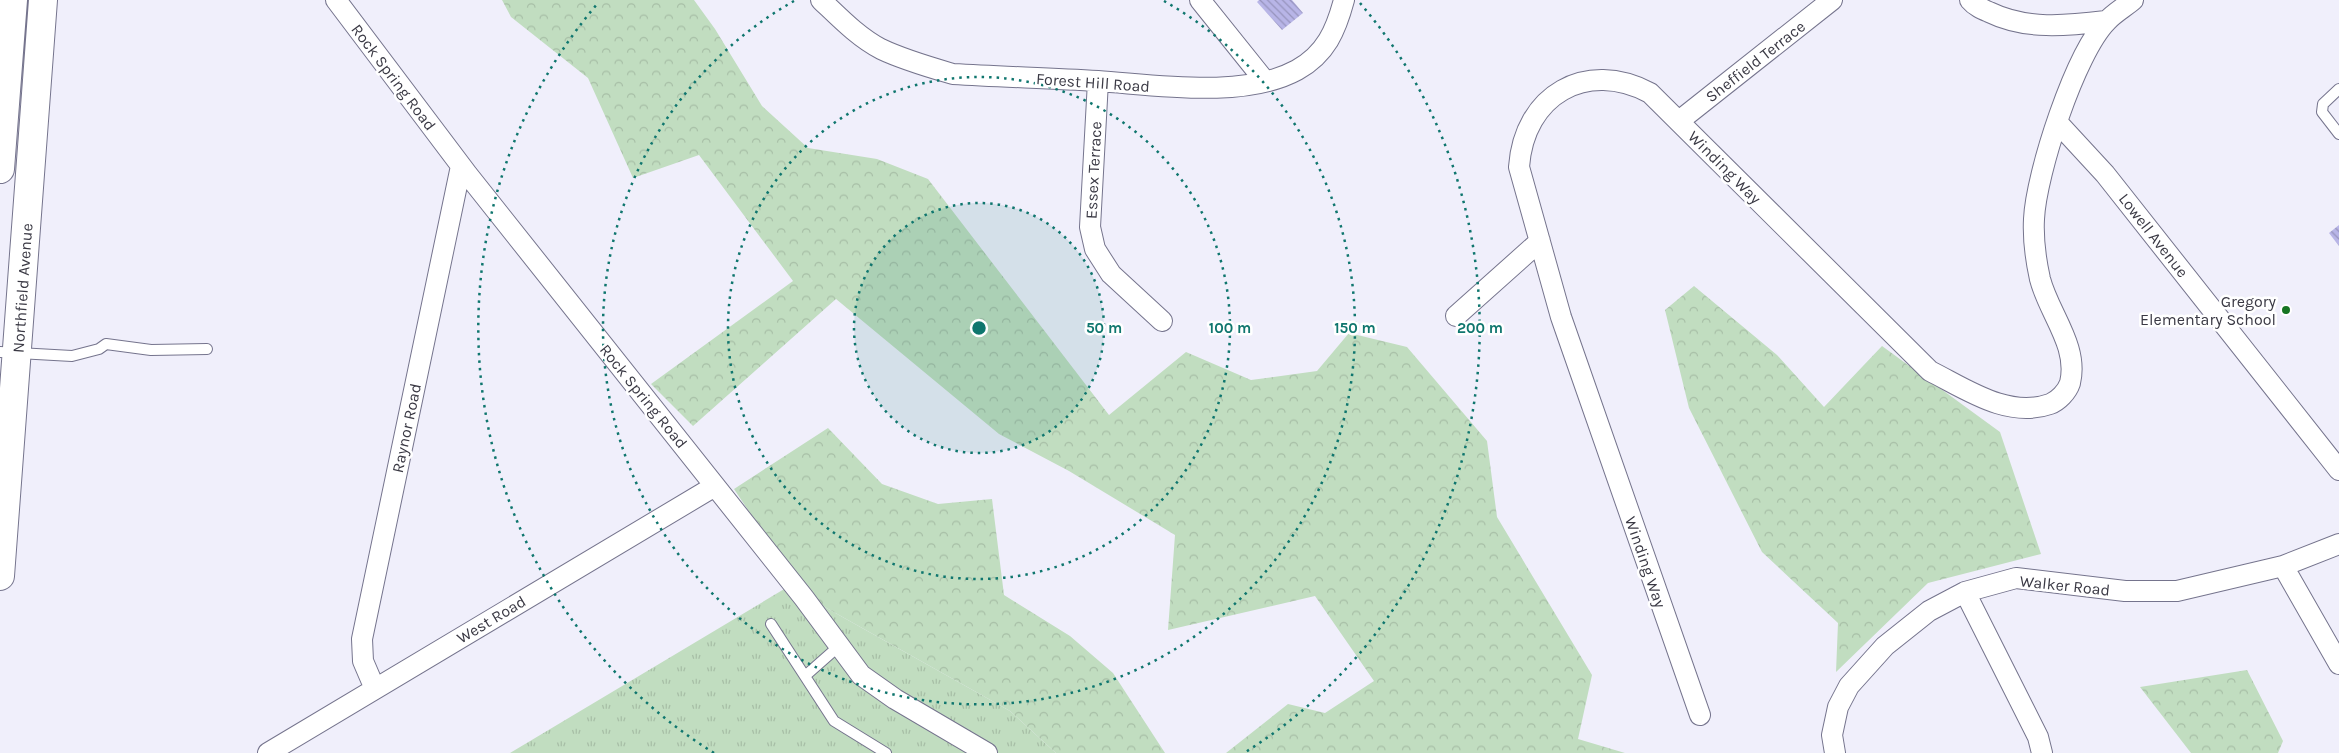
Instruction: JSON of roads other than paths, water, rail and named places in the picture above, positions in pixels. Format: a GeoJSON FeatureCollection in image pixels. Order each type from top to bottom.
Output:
{"type":"FeatureCollection","features":[{"type":"Feature","properties":{"kind":"main road"},"geometry":{"type":"LineString","coordinates":[[0,169],[12,0]]}},
{"type":"Feature","properties":{"kind":"main road","name":"Northfield Avenue"},"geometry":{"type":"LineString","coordinates":[[0,576],[9,353],[30,152],[39,0]]}},
{"type":"Feature","properties":{"kind":"street","name":"Rock Spring Road"},"geometry":{"type":"LineString","coordinates":[[336,0],[461,166],[804,598],[861,675],[895,699],[985,753]]}},
{"type":"Feature","properties":{"kind":"street","name":"Forest Hill Road"},"geometry":{"type":"LineString","coordinates":[[821,0],[843,21],[879,48],[914,63],[953,74],[1218,88],[1265,81],[1297,70],[1326,46],[1339,19],[1344,0]]}},
{"type":"Feature","properties":{"kind":"street"},"geometry":{"type":"LineString","coordinates":[[1200,0],[1265,81]]}},
{"type":"Feature","properties":{"kind":"street","name":"Sheffield Terrace"},"geometry":{"type":"LineString","coordinates":[[1679,121],[1832,0]]}},
{"type":"Feature","properties":{"kind":"street"},"geometry":{"type":"LineString","coordinates":[[1970,0],[1974,5],[1998,16],[2022,23],[2061,26],[2106,21]]}},
{"type":"Feature","properties":{"kind":"street","name":"Winding Way"},"geometry":{"type":"LineString","coordinates":[[1700,715],[1561,317],[1520,167],[1521,149],[1525,132],[1534,117],[1545,103],[1558,92],[1574,84],[1591,80],[1609,79],[1635,85],[1650,93],[1930,371],[1985,398],[2018,410],[2040,408],[2057,401],[2070,384],[2072,355],[2040,280],[2034,220],[2037,196],[2058,122],[2070,88],[2094,39],[2106,21],[2133,0]]}},
{"type":"Feature","properties":{"kind":"street","name":"Essex Terrace"},"geometry":{"type":"LineString","coordinates":[[1098,81],[1090,227],[1095,249],[1111,274],[1162,321]]}},
{"type":"Feature","properties":{"kind":"street","name":"Lowell Avenue"},"geometry":{"type":"LineString","coordinates":[[2058,122],[2105,174],[2339,470]]}},
{"type":"Feature","properties":{"kind":"street","name":"Raynor Road"},"geometry":{"type":"LineString","coordinates":[[375,689],[363,661],[362,639],[461,166]]}},
{"type":"Feature","properties":{"kind":"street"},"geometry":{"type":"LineString","coordinates":[[1456,316],[1540,241]]}},
{"type":"Feature","properties":{"kind":"street","name":"West Road"},"geometry":{"type":"LineString","coordinates":[[268,753],[715,486]]}},
{"type":"Feature","properties":{"kind":"street","name":"Walker Road"},"geometry":{"type":"LineString","coordinates":[[1835,753],[1832,735],[1838,708],[1849,686],[1886,646],[1929,612],[1965,592],[2016,578],[2125,591],[2176,591],[2283,566],[2339,544]]}},
{"type":"Feature","properties":{"kind":"street"},"geometry":{"type":"LineString","coordinates":[[2283,566],[2339,664]]}},
{"type":"Feature","properties":{"kind":"street"},"geometry":{"type":"LineString","coordinates":[[1965,592],[2038,737],[2042,753]]}},
{"type":"Feature","properties":{"kind":"lane"},"geometry":{"type":"LineString","coordinates":[[2339,89],[2323,104],[2322,112],[2339,134]]}},
{"type":"Feature","properties":{"kind":"lane"},"geometry":{"type":"LineString","coordinates":[[9,353],[72,356],[98,349],[106,344],[151,350],[207,349]]}},
{"type":"Feature","properties":{"kind":"lane"},"geometry":{"type":"LineString","coordinates":[[771,624],[834,722],[886,753]]}},
{"type":"Feature","properties":{"kind":"lane"},"geometry":{"type":"LineString","coordinates":[[805,676],[839,646]]}},
{"type":"Feature","properties":{"kind":"place","name":"Gregory Elementary School"},"geometry":{"type":"Point","coordinates":[2286,310]}}]}
